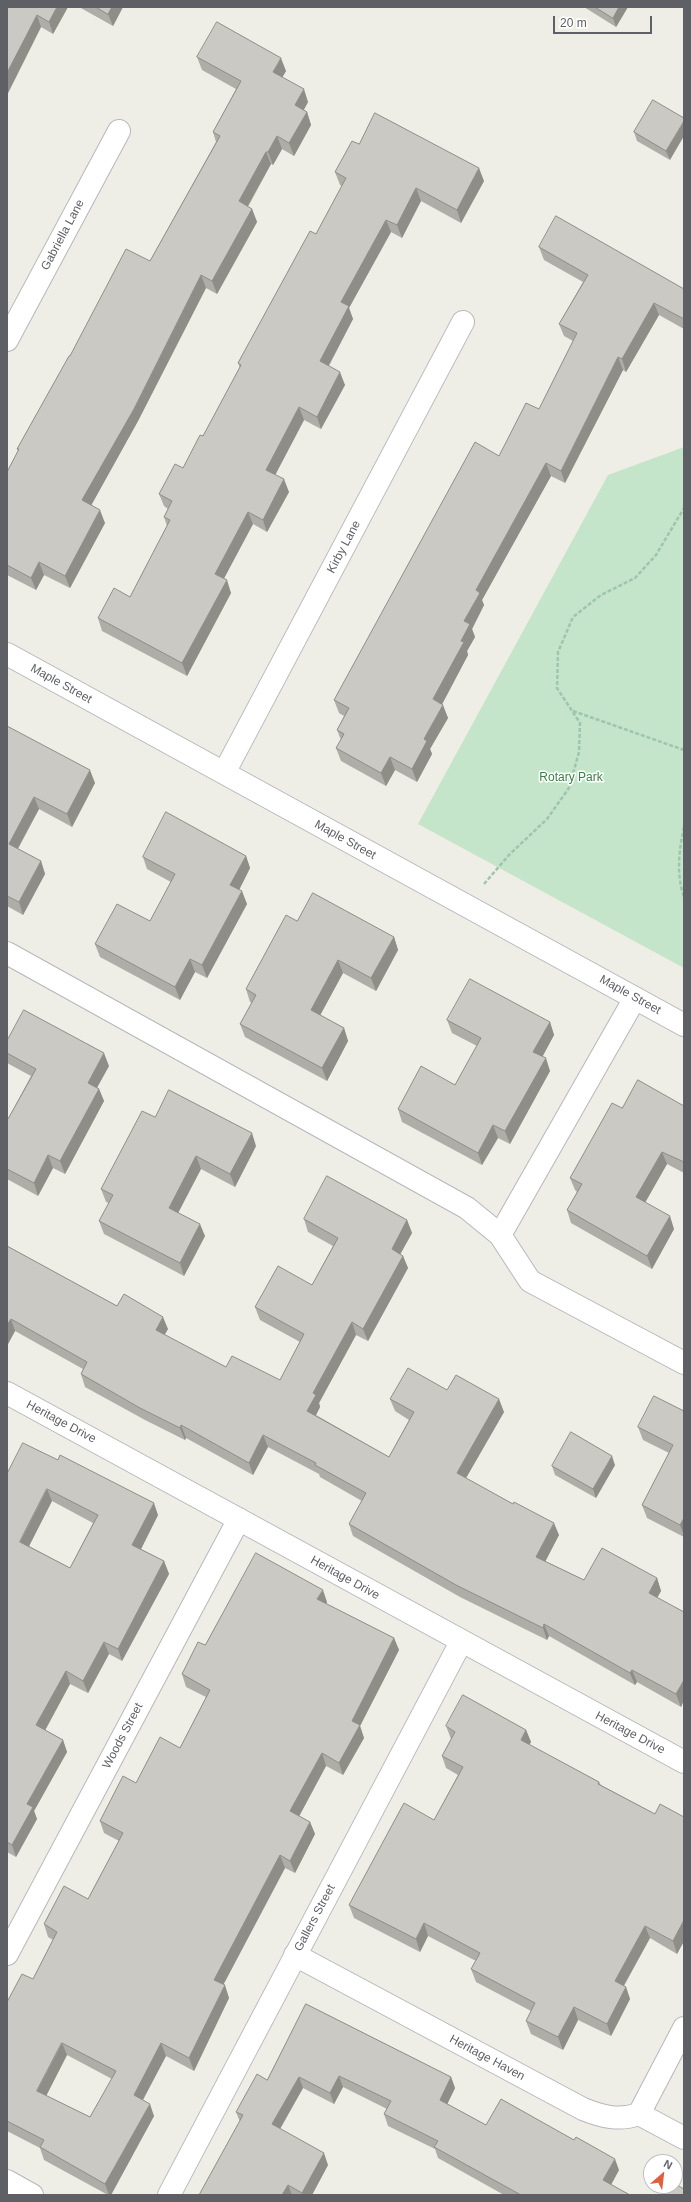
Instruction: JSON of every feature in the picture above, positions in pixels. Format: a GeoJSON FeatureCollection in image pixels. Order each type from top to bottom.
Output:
{"type":"FeatureCollection","features":[{"type":"Feature","properties":{"kind":"street","name":"Gabriella Lane"},"geometry":{"type":"LineString","coordinates":[[7,340],[119,131]]}},
{"type":"Feature","properties":{"kind":"street","name":"Kirby Lane"},"geometry":{"type":"LineString","coordinates":[[224,773],[463,322]]}},
{"type":"Feature","properties":{"kind":"street","name":"Maple Street"},"geometry":{"type":"LineString","coordinates":[[7,654],[684,1025]]}},
{"type":"Feature","properties":{"kind":"street"},"geometry":{"type":"LineString","coordinates":[[7,953],[467,1208],[500,1235],[530,1281],[684,1363]]}},
{"type":"Feature","properties":{"kind":"street"},"geometry":{"type":"LineString","coordinates":[[500,1235],[635,998]]}},
{"type":"Feature","properties":{"kind":"street","name":"Heritage Drive"},"geometry":{"type":"LineString","coordinates":[[9,1399],[238,1519],[461,1642],[684,1762]]}},
{"type":"Feature","properties":{"kind":"street","name":"Woods Street"},"geometry":{"type":"LineString","coordinates":[[7,1954],[238,1519]]}},
{"type":"Feature","properties":{"kind":"street","name":"Gallers Street"},"geometry":{"type":"LineString","coordinates":[[169,2195],[461,1642]]}},
{"type":"Feature","properties":{"kind":"street","name":"Heritage Haven"},"geometry":{"type":"LineString","coordinates":[[296,1955],[583,2109],[611,2118],[625,2119],[639,2114]]}},
{"type":"Feature","properties":{"kind":"street"},"geometry":{"type":"LineString","coordinates":[[684,2028],[639,2114],[684,2138]]}},
{"type":"Feature","properties":{"kind":"street"},"geometry":{"type":"LineString","coordinates":[[7,2181],[32,2195]]}},
{"type":"Feature","properties":{"kind":"path"},"geometry":{"type":"LineString","coordinates":[[466,906],[509,855],[547,819],[569,788],[579,752],[580,723],[557,688],[558,652],[573,617],[601,595],[635,578],[656,555],[684,508]]}},
{"type":"Feature","properties":{"kind":"path"},"geometry":{"type":"LineString","coordinates":[[572,710],[684,750]]}},
{"type":"Feature","properties":{"kind":"path"},"geometry":{"type":"LineString","coordinates":[[684,826],[679,852],[679,884],[684,897]]}},
{"type":"Feature","properties":{"kind":"green space","name":"Rotary Park"},"geometry":{"type":"Polygon","coordinates":[[[684,447],[684,968],[418,824],[608,475],[684,447]]]}},
{"type":"Feature","properties":{"kind":"building"},"geometry":{"type":"Polygon","coordinates":[[[7,7],[57,7],[49,22],[37,15],[7,73],[7,7]]]}},
{"type":"Feature","properties":{"kind":"building"},"geometry":{"type":"Polygon","coordinates":[[[96,7],[112,7],[108,14],[96,7]]]}},
{"type":"Feature","properties":{"kind":"building"},"geometry":{"type":"Polygon","coordinates":[[[595,7],[619,7],[613,18],[595,7]]]}},
{"type":"Feature","properties":{"kind":"building"},"geometry":{"type":"Polygon","coordinates":[[[217,22],[281,58],[273,72],[304,89],[295,105],[307,112],[289,143],[277,136],[268,152],[266,152],[239,201],[252,209],[212,281],[201,275],[134,409],[82,500],[100,510],[65,576],[39,562],[31,578],[7,565],[7,472],[19,449],[17,449],[70,356],[126,249],[150,261],[220,136],[213,132],[241,81],[197,57],[217,22]]]}},
{"type":"Feature","properties":{"kind":"building"},"geometry":{"type":"Polygon","coordinates":[[[653,100],[684,118],[684,121],[666,151],[634,132],[653,100]]]}},
{"type":"Feature","properties":{"kind":"building"},"geometry":{"type":"Polygon","coordinates":[[[375,113],[479,168],[457,210],[416,188],[397,225],[386,220],[341,302],[349,306],[320,361],[340,372],[317,417],[299,407],[266,470],[284,479],[263,520],[248,512],[215,574],[227,580],[182,663],[98,618],[114,588],[130,597],[170,520],[164,517],[172,501],[159,494],[175,464],[183,468],[200,435],[203,436],[241,365],[238,363],[310,231],[316,234],[346,178],[335,172],[352,141],[359,144],[375,113]]]}},
{"type":"Feature","properties":{"kind":"building"},"geometry":{"type":"Polygon","coordinates":[[[556,216],[684,289],[684,319],[654,303],[622,359],[618,357],[561,471],[546,463],[476,590],[480,593],[464,621],[470,624],[461,641],[464,642],[433,699],[443,705],[424,739],[427,741],[412,769],[390,757],[381,773],[336,748],[344,734],[337,730],[349,708],[334,700],[475,442],[499,456],[526,403],[539,409],[577,333],[559,324],[588,275],[539,247],[556,216]]]}},
{"type":"Feature","properties":{"kind":"building"},"geometry":{"type":"Polygon","coordinates":[[[7,726],[90,770],[67,814],[34,797],[9,844],[41,861],[19,902],[7,896],[7,726]]]}},
{"type":"Feature","properties":{"kind":"building"},"geometry":{"type":"Polygon","coordinates":[[[166,812],[246,856],[230,885],[242,891],[202,965],[190,959],[175,987],[95,944],[117,904],[150,921],[175,874],[143,857],[166,812]]]}},
{"type":"Feature","properties":{"kind":"building"},"geometry":{"type":"Polygon","coordinates":[[[313,893],[394,937],[371,978],[338,960],[311,1010],[344,1028],[322,1068],[240,1024],[256,995],[246,989],[286,915],[297,921],[313,893]]]}},
{"type":"Feature","properties":{"kind":"building"},"geometry":{"type":"Polygon","coordinates":[[[470,979],[550,1022],[533,1052],[546,1058],[505,1131],[493,1125],[478,1153],[398,1109],[421,1066],[455,1085],[481,1038],[447,1020],[470,979]]]}},
{"type":"Feature","properties":{"kind":"building"},"geometry":{"type":"Polygon","coordinates":[[[24,1010],[104,1053],[88,1083],[99,1089],[60,1161],[48,1155],[34,1183],[7,1169],[7,1118],[8,1119],[36,1069],[7,1053],[7,1041],[24,1010]]]}},
{"type":"Feature","properties":{"kind":"building"},"geometry":{"type":"Polygon","coordinates":[[[638,1080],[684,1106],[684,1162],[662,1152],[636,1197],[670,1216],[647,1256],[567,1210],[582,1184],[570,1178],[612,1103],[622,1108],[638,1080]]]}},
{"type":"Feature","properties":{"kind":"building"},"geometry":{"type":"Polygon","coordinates":[[[169,1090],[252,1133],[230,1174],[196,1156],[169,1208],[200,1224],[180,1263],[99,1221],[113,1195],[101,1189],[142,1111],[155,1117],[169,1090]]]}},
{"type":"Feature","properties":{"kind":"building"},"geometry":{"type":"Polygon","coordinates":[[[327,1176],[407,1220],[392,1249],[403,1256],[363,1329],[352,1322],[313,1393],[316,1395],[307,1411],[389,1457],[414,1412],[390,1399],[408,1368],[447,1390],[456,1375],[499,1399],[457,1473],[513,1504],[514,1502],[554,1523],[536,1557],[584,1580],[602,1548],[657,1578],[649,1593],[684,1612],[684,1680],[676,1694],[632,1670],[630,1673],[544,1624],[543,1628],[456,1585],[349,1524],[366,1493],[315,1465],[316,1463],[263,1435],[249,1463],[181,1425],[180,1428],[140,1408],[81,1374],[87,1362],[11,1319],[7,1325],[7,1246],[117,1306],[124,1294],[163,1317],[156,1330],[226,1367],[232,1356],[280,1380],[304,1334],[255,1307],[278,1266],[312,1285],[338,1238],[304,1219],[327,1176]]]}},
{"type":"Feature","properties":{"kind":"building"},"geometry":{"type":"Polygon","coordinates":[[[654,1396],[684,1411],[684,1518],[680,1525],[642,1505],[673,1445],[638,1427],[654,1396]]]}},
{"type":"Feature","properties":{"kind":"building"},"geometry":{"type":"Polygon","coordinates":[[[571,1432],[612,1456],[593,1489],[552,1466],[571,1432]]]}},
{"type":"Feature","properties":{"kind":"building"},"geometry":{"type":"Polygon","coordinates":[[[23,1443],[58,1460],[60,1455],[154,1503],[132,1545],[164,1561],[118,1649],[104,1642],[83,1681],[66,1671],[36,1725],[63,1740],[27,1804],[33,1807],[12,1845],[7,1842],[7,1474],[23,1443]],[[47,1489],[20,1542],[70,1568],[98,1515],[47,1489]]]}},
{"type":"Feature","properties":{"kind":"building"},"geometry":{"type":"Polygon","coordinates":[[[256,1553],[323,1590],[317,1599],[394,1638],[352,1721],[360,1725],[339,1763],[322,1753],[290,1811],[310,1822],[290,1861],[280,1855],[214,1980],[225,1985],[189,2058],[161,2043],[134,2095],[150,2104],[105,2184],[40,2147],[44,2140],[7,2121],[7,2002],[22,1974],[33,1979],[57,1932],[44,1924],[64,1886],[88,1899],[123,1833],[100,1821],[123,1776],[136,1783],[160,1737],[180,1748],[210,1690],[182,1674],[198,1642],[205,1645],[256,1553]],[[62,2043],[37,2091],[90,2117],[116,2071],[62,2043]]]}},
{"type":"Feature","properties":{"kind":"building"},"geometry":{"type":"Polygon","coordinates":[[[463,1695],[526,1730],[521,1740],[599,1782],[598,1784],[655,1814],[660,1804],[684,1817],[684,1920],[673,1941],[645,1926],[615,1981],[626,1987],[607,2024],[574,2007],[558,2037],[526,2021],[535,2003],[471,1969],[480,1953],[424,1923],[416,1939],[349,1905],[404,1803],[434,1820],[463,1767],[442,1756],[455,1732],[446,1726],[463,1695]]]}},
{"type":"Feature","properties":{"kind":"building"},"geometry":{"type":"Polygon","coordinates":[[[306,2004],[451,2077],[440,2100],[486,2125],[501,2099],[574,2140],[576,2137],[615,2159],[603,2180],[630,2195],[521,2195],[434,2147],[438,2141],[384,2114],[391,2101],[339,2076],[330,2093],[299,2077],[272,2124],[324,2153],[302,2193],[288,2185],[282,2195],[199,2195],[243,2115],[236,2112],[257,2074],[267,2080],[306,2004]]]}},
{"type":"Feature","properties":{"kind":"building"},"geometry":{"type":"Polygon","coordinates":[[[684,2189],[684,2195],[661,2195],[683,2194],[684,2189]]]}}]}
